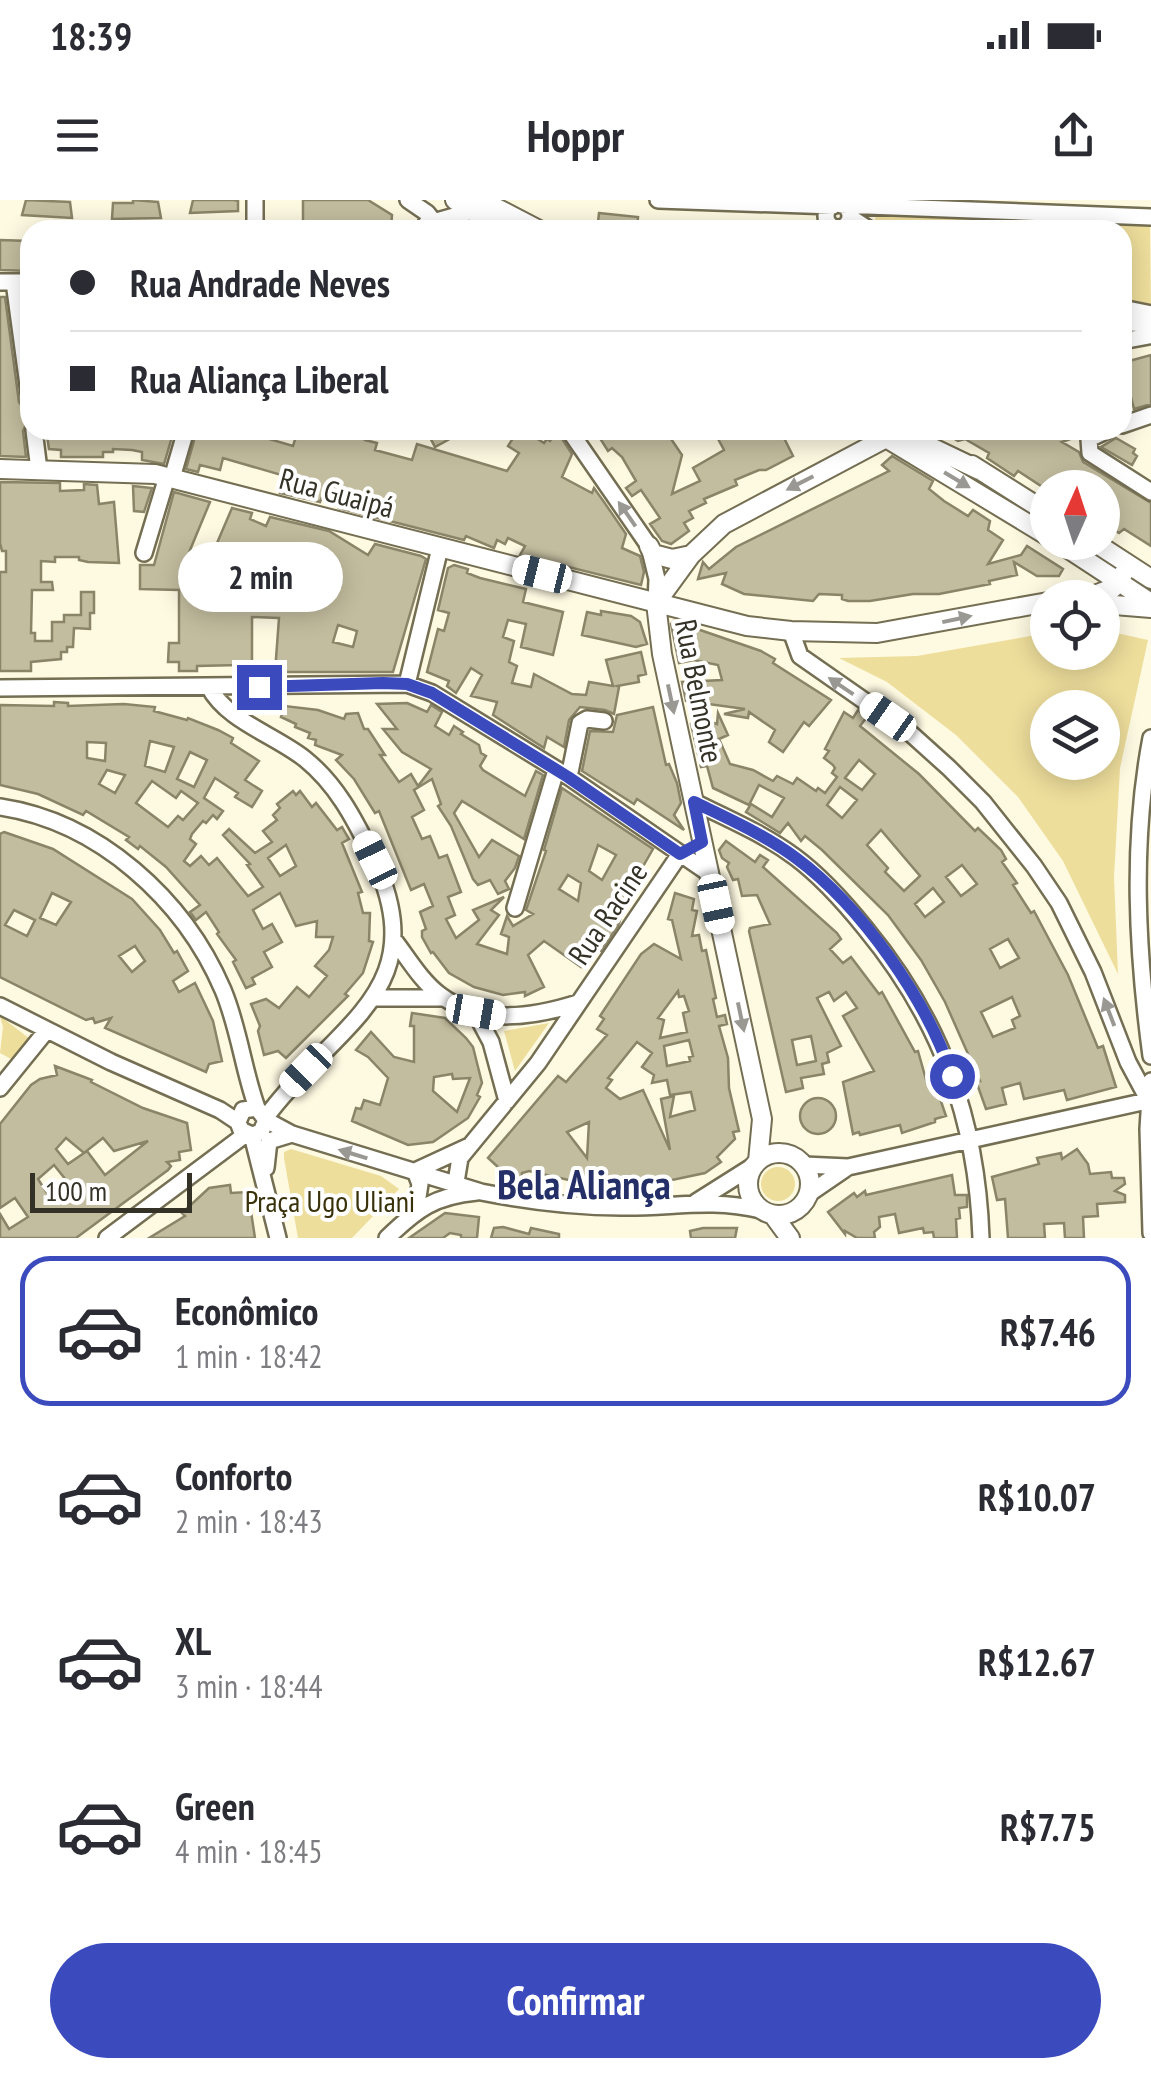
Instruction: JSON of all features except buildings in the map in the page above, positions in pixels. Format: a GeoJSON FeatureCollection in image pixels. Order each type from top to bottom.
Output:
{"type":"FeatureCollection","features":[{"type":"Feature","properties":{"kind":"main road"},"geometry":{"type":"LineString","coordinates":[[455,200],[513,220]]}},
{"type":"Feature","properties":{"kind":"main road"},"geometry":{"type":"LineString","coordinates":[[656,604],[691,555],[724,524],[870,440]]}},
{"type":"Feature","properties":{"kind":"main road"},"geometry":{"type":"LineString","coordinates":[[890,440],[1030,525]]}},
{"type":"Feature","properties":{"kind":"main road"},"geometry":{"type":"LineString","coordinates":[[914,440],[979,470]]}},
{"type":"Feature","properties":{"kind":"main road"},"geometry":{"type":"LineString","coordinates":[[938,440],[1030,501]]}},
{"type":"Feature","properties":{"kind":"main road","name":"Rua Guaipá"},"geometry":{"type":"LineString","coordinates":[[0,469],[128,471],[170,478],[656,604],[746,626],[791,632],[877,633],[1030,605]]}},
{"type":"Feature","properties":{"kind":"main road"},"geometry":{"type":"LineString","coordinates":[[650,546],[653,554],[662,558],[691,555]]}},
{"type":"Feature","properties":{"kind":"main road"},"geometry":{"type":"LineString","coordinates":[[1084,560],[1114,580]]}},
{"type":"Feature","properties":{"kind":"main road"},"geometry":{"type":"LineString","coordinates":[[1120,560],[1151,579]]}},
{"type":"Feature","properties":{"kind":"main road"},"geometry":{"type":"LineString","coordinates":[[1120,580],[1129,566]]}},
{"type":"Feature","properties":{"kind":"main road"},"geometry":{"type":"LineString","coordinates":[[1120,584],[1151,605]]}},
{"type":"Feature","properties":{"kind":"main road","name":"Rua Belmonte"},"geometry":{"type":"LineString","coordinates":[[656,604],[662,654],[762,1119],[755,1164]]}},
{"type":"Feature","properties":{"kind":"main road"},"geometry":{"type":"LineString","coordinates":[[1120,604],[1151,605]]}},
{"type":"Feature","properties":{"kind":"main road"},"geometry":{"type":"LineString","coordinates":[[778,1152],[792,1155],[804,1164],[810,1178],[810,1193],[796,1211],[790,1238],[752,1200],[748,1188],[755,1164],[778,1152]]}},
{"type":"Feature","properties":{"kind":"main road"},"geometry":{"type":"LineString","coordinates":[[767,1212],[796,1211]]}},
{"type":"Feature","properties":{"kind":"street"},"geometry":{"type":"LineString","coordinates":[[395,200],[423,220]]}},
{"type":"Feature","properties":{"kind":"street"},"geometry":{"type":"LineString","coordinates":[[408,200],[426,220]]}},
{"type":"Feature","properties":{"kind":"street"},"geometry":{"type":"LineString","coordinates":[[658,200],[788,205],[844,216],[1151,214]]}},
{"type":"Feature","properties":{"kind":"street"},"geometry":{"type":"LineString","coordinates":[[444,220],[476,206]]}},
{"type":"Feature","properties":{"kind":"street"},"geometry":{"type":"LineString","coordinates":[[15,282],[20,315]]}},
{"type":"Feature","properties":{"kind":"street"},"geometry":{"type":"LineString","coordinates":[[35,440],[39,470]]}},
{"type":"Feature","properties":{"kind":"street"},"geometry":{"type":"LineString","coordinates":[[144,554],[183,440]]}},
{"type":"Feature","properties":{"kind":"street","name":"Rua Belmonte"},"geometry":{"type":"LineString","coordinates":[[576,440],[650,546],[657,579],[656,604]]}},
{"type":"Feature","properties":{"kind":"street"},"geometry":{"type":"LineString","coordinates":[[1089,440],[1090,453],[1151,492]]}},
{"type":"Feature","properties":{"kind":"street"},"geometry":{"type":"LineString","coordinates":[[407,684],[440,548]]}},
{"type":"Feature","properties":{"kind":"street"},"geometry":{"type":"LineString","coordinates":[[791,632],[800,656],[909,732],[983,802],[1006,830],[1059,903],[1093,972],[1128,1062],[1150,1102]]}},
{"type":"Feature","properties":{"kind":"street"},"geometry":{"type":"LineString","coordinates":[[0,688],[407,684],[432,693],[562,773],[710,874]]}},
{"type":"Feature","properties":{"kind":"street"},"geometry":{"type":"LineString","coordinates":[[107,1238],[222,1150],[282,1094],[374,998],[388,973],[394,940],[389,896],[348,808],[307,760],[218,705],[209,687]]}},
{"type":"Feature","properties":{"kind":"street"},"geometry":{"type":"LineString","coordinates":[[515,908],[580,724],[587,719],[604,720]]}},
{"type":"Feature","properties":{"kind":"street"},"geometry":{"type":"LineString","coordinates":[[1128,1062],[1141,1064],[1151,1057],[1141,975],[1139,910],[1143,788],[1151,738]]}},
{"type":"Feature","properties":{"kind":"street"},"geometry":{"type":"LineString","coordinates":[[694,802],[761,835],[824,880],[884,952],[926,1016],[945,1055],[971,1141],[981,1238]]}},
{"type":"Feature","properties":{"kind":"street"},"geometry":{"type":"LineString","coordinates":[[0,807],[33,815],[96,842],[144,878],[202,947],[236,1025],[251,1120],[278,1238]]}},
{"type":"Feature","properties":{"kind":"street"},"geometry":{"type":"LineString","coordinates":[[680,854],[702,842]]}},
{"type":"Feature","properties":{"kind":"street","name":"Rua Racine"},"geometry":{"type":"LineString","coordinates":[[507,1101],[538,1063],[680,854]]}},
{"type":"Feature","properties":{"kind":"street"},"geometry":{"type":"LineString","coordinates":[[394,940],[443,998]]}},
{"type":"Feature","properties":{"kind":"street"},"geometry":{"type":"LineString","coordinates":[[374,998],[443,998],[476,1012],[498,1016],[534,1015],[579,1003]]}},
{"type":"Feature","properties":{"kind":"street"},"geometry":{"type":"LineString","coordinates":[[0,1006],[220,1110],[481,1192],[560,1204],[618,1208],[696,1202],[767,1212]]}},
{"type":"Feature","properties":{"kind":"street"},"geometry":{"type":"LineString","coordinates":[[456,1182],[458,1163],[507,1101],[491,1042],[476,1012]]}},
{"type":"Feature","properties":{"kind":"street"},"geometry":{"type":"LineString","coordinates":[[0,1088],[47,1030]]}},
{"type":"Feature","properties":{"kind":"street"},"geometry":{"type":"LineString","coordinates":[[1151,1080],[1151,1233]]}},
{"type":"Feature","properties":{"kind":"street"},"geometry":{"type":"LineString","coordinates":[[804,1164],[848,1167],[1150,1102]]}},
{"type":"Feature","properties":{"kind":"street"},"geometry":{"type":"LineString","coordinates":[[266,1182],[265,1152],[269,1142],[292,1134]]}},
{"type":"Feature","properties":{"kind":"street"},"geometry":{"type":"LineString","coordinates":[[415,1171],[470,1145]]}},
{"type":"Feature","properties":{"kind":"street"},"geometry":{"type":"LineString","coordinates":[[696,1202],[755,1164]]}},
{"type":"Feature","properties":{"kind":"street"},"geometry":{"type":"LineString","coordinates":[[810,1193],[848,1167]]}},
{"type":"Feature","properties":{"kind":"street"},"geometry":{"type":"LineString","coordinates":[[415,1171],[420,1184],[416,1210]]}},
{"type":"Feature","properties":{"kind":"street"},"geometry":{"type":"LineString","coordinates":[[388,1238],[416,1210],[446,1197],[481,1192]]}},
{"type":"Feature","properties":{"kind":"green space"},"geometry":{"type":"Polygon","coordinates":[[[877,213],[1125,220],[875,220],[877,213]]]}},
{"type":"Feature","properties":{"kind":"green space"},"geometry":{"type":"Polygon","coordinates":[[[1132,222],[1150,226],[1151,306],[1132,301],[1132,222]]]}},
{"type":"Feature","properties":{"kind":"green space"},"geometry":{"type":"Polygon","coordinates":[[[1120,634],[1148,640],[1120,768],[1120,690],[1030,690],[1030,780],[1119,780],[1114,877],[1118,974],[1063,861],[1018,797],[956,735],[887,682],[839,658],[917,656],[1030,636],[1030,670],[1120,670],[1120,634]]]}},
{"type":"Feature","properties":{"kind":"green space"},"geometry":{"type":"Polygon","coordinates":[[[0,1016],[30,1039],[13,1060],[0,1053],[0,1016]]]}},
{"type":"Feature","properties":{"kind":"green space"},"geometry":{"type":"Polygon","coordinates":[[[549,1023],[515,1071],[504,1031],[549,1023]]]}},
{"type":"Feature","properties":{"kind":"green space","name":"Praça Ugo Uliani"},"geometry":{"type":"Polygon","coordinates":[[[291,1149],[381,1176],[399,1189],[352,1238],[298,1238],[284,1158],[284,1152],[291,1149]]]}},
{"type":"Feature","properties":{"kind":"green space"},"geometry":{"type":"Polygon","coordinates":[[[778,1167],[790,1172],[795,1184],[790,1196],[778,1201],[766,1196],[761,1184],[766,1172],[778,1167]]]}},
{"type":"Feature","properties":{"kind":"district","name":"Bela Aliança"},"geometry":{"type":"Point","coordinates":[584,1184]}},
{"type":"Feature","properties":{"kind":"route"},"geometry":{"type":"LineString","coordinates":[[259,687],[407,684],[432,693],[568,777],[680,854],[702,842],[694,802],[761,835],[824,880],[858,919],[926,1016],[952,1076]]}}]}
